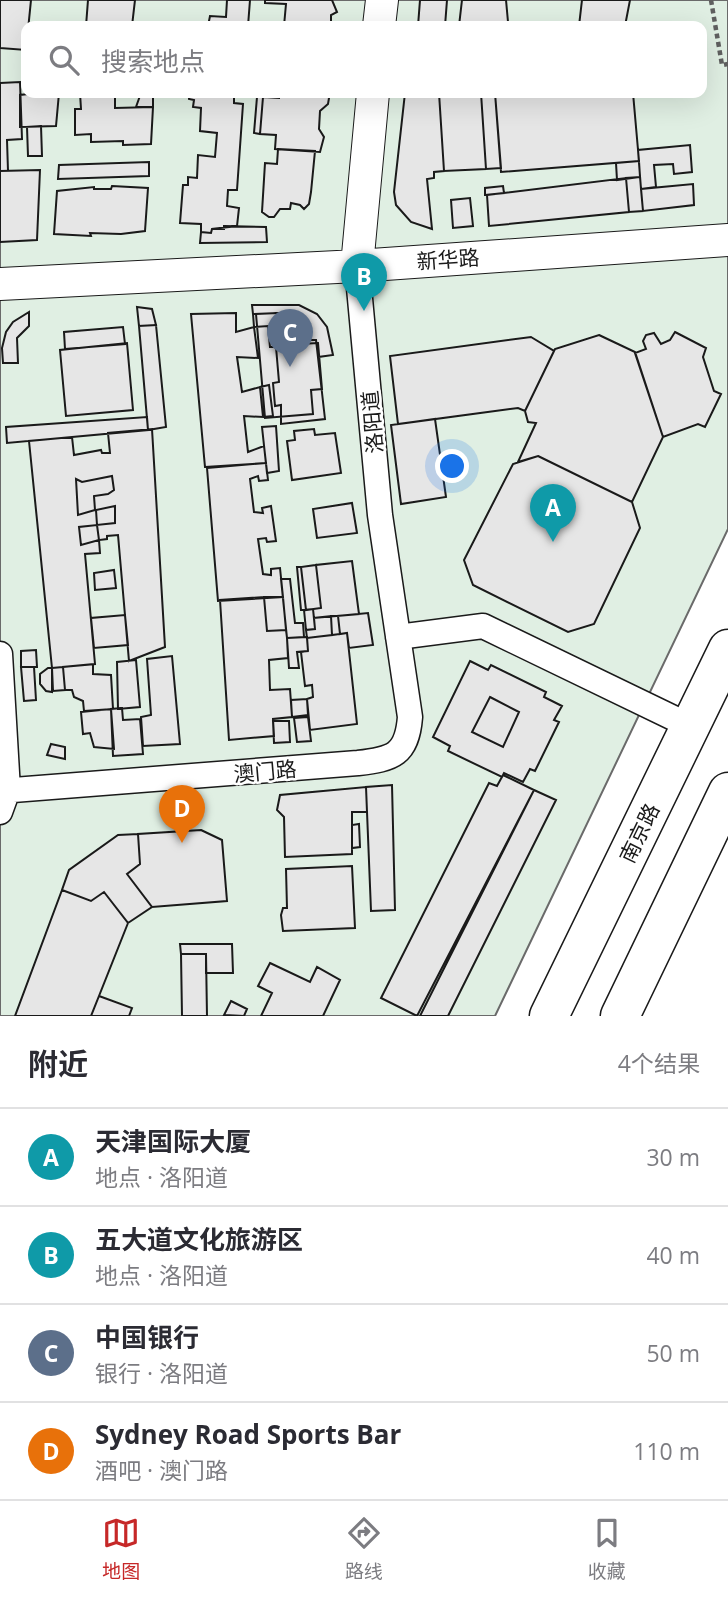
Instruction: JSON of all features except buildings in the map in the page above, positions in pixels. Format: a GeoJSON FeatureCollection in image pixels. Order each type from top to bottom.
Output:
{"type":"FeatureCollection","features":[{"type":"Feature","properties":{"kind":"main road","name":"南京路"},"geometry":{"type":"LineString","coordinates":[[550,1016],[728,649]]}},
{"type":"Feature","properties":{"kind":"main road"},"geometry":{"type":"LineString","coordinates":[[620,1016],[728,792]]}},
{"type":"Feature","properties":{"kind":"street"},"geometry":{"type":"LineString","coordinates":[[380,21],[382,0]]}},
{"type":"Feature","properties":{"kind":"street","name":"洛阳道"},"geometry":{"type":"LineString","coordinates":[[373,98],[357,266],[380,515],[410,717],[409,734],[401,749]]}},
{"type":"Feature","properties":{"kind":"street","name":"新华路"},"geometry":{"type":"LineString","coordinates":[[0,284],[357,266],[728,240]]}},
{"type":"Feature","properties":{"kind":"street"},"geometry":{"type":"LineString","coordinates":[[398,638],[483,626],[692,727]]}},
{"type":"Feature","properties":{"kind":"street"},"geometry":{"type":"LineString","coordinates":[[0,654],[3,798]]}},
{"type":"Feature","properties":{"kind":"street","name":"澳门路"},"geometry":{"type":"LineString","coordinates":[[3,798],[367,762],[391,757],[401,749]]}},
{"type":"Feature","properties":{"kind":"path"},"geometry":{"type":"LineString","coordinates":[[711,0],[722,65],[728,64]]}},
{"type":"Feature","properties":{"kind":"green space"},"geometry":{"type":"Polygon","coordinates":[[[0,0],[728,0],[728,529],[495,1016],[0,1016],[0,0]]]}},
{"type":"Feature","properties":{"kind":"place","name":"五大道文化旅游区"},"geometry":{"type":"Point","coordinates":[364,311]}},
{"type":"Feature","properties":{"kind":"place","name":"中国银行"},"geometry":{"type":"Point","coordinates":[290,367]}},
{"type":"Feature","properties":{"kind":"place","name":"天津国际大厦"},"geometry":{"type":"Point","coordinates":[553,542]}},
{"type":"Feature","properties":{"kind":"place","name":"Sydney Road Sports Bar"},"geometry":{"type":"Point","coordinates":[182,843]}}]}
